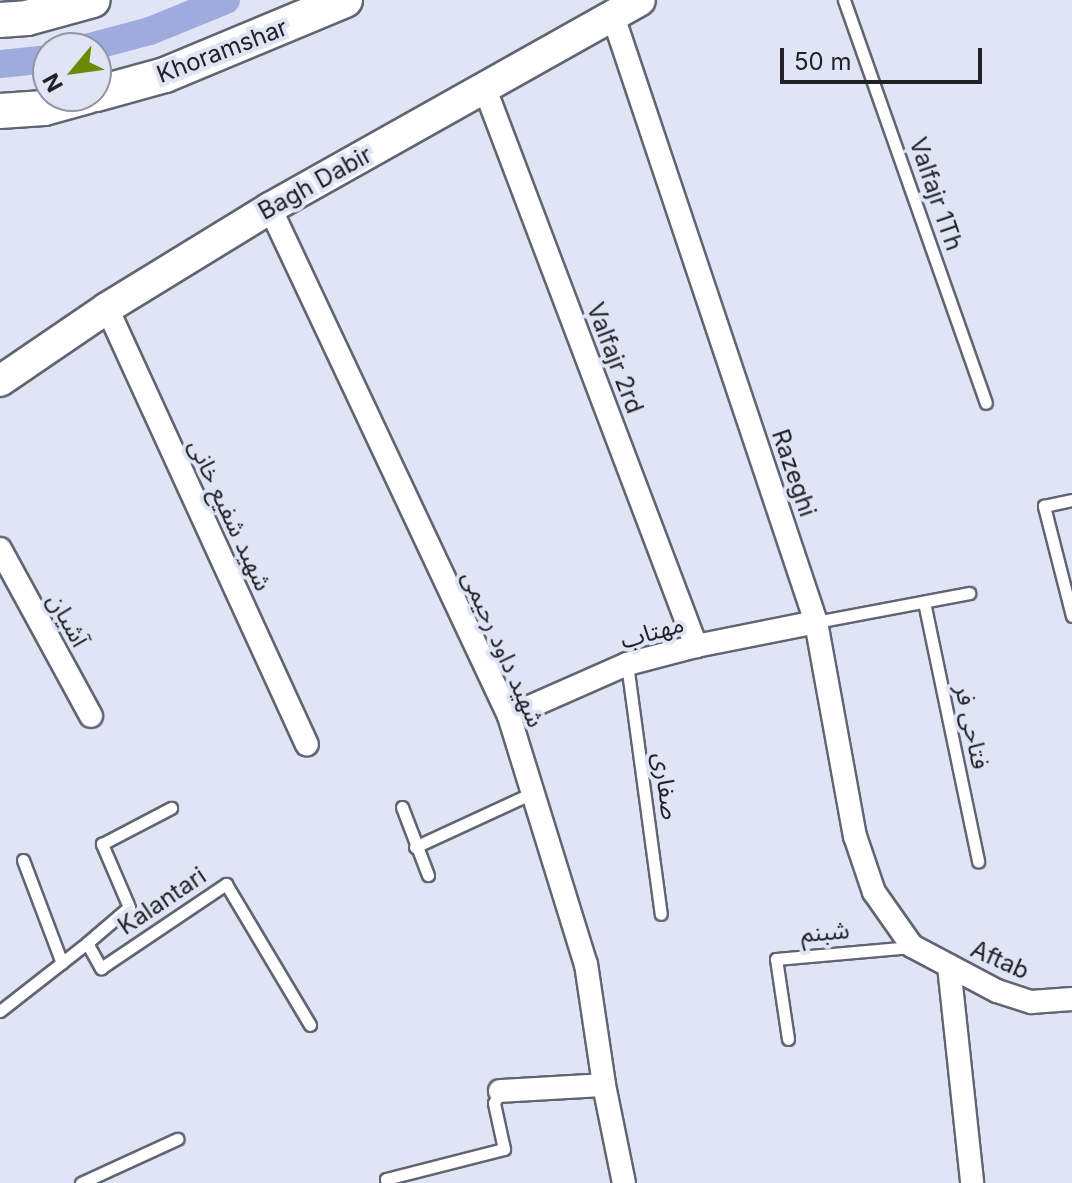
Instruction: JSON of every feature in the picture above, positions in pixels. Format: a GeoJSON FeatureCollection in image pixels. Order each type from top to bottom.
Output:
{"type":"FeatureCollection","features":[{"type":"Feature","properties":{"kind":"main road"},"geometry":{"type":"LineString","coordinates":[[0,20],[27,18],[93,0]]}},
{"type":"Feature","properties":{"kind":"main road","name":"Khoramshar"},"geometry":{"type":"LineString","coordinates":[[112,90],[165,75],[345,0]]}},
{"type":"Feature","properties":{"kind":"main road","name":"Bagh Dabir"},"geometry":{"type":"LineString","coordinates":[[0,381],[107,308],[270,208],[640,0]]}},
{"type":"Feature","properties":{"kind":"main road"},"geometry":{"type":"LineString","coordinates":[[0,111],[32,109]]}},
{"type":"Feature","properties":{"kind":"street","name":"Razeghi"},"geometry":{"type":"LineString","coordinates":[[613,16],[816,622],[855,836],[874,892],[912,946]]}},
{"type":"Feature","properties":{"kind":"street","name":"Valfajr 2rd"},"geometry":{"type":"LineString","coordinates":[[485,89],[696,646]]}},
{"type":"Feature","properties":{"kind":"street","name":"شهید داود رحیمی"},"geometry":{"type":"LineString","coordinates":[[270,208],[509,716],[586,964],[604,1085],[624,1183]]}},
{"type":"Feature","properties":{"kind":"street","name":"شهید شفیع خانی"},"geometry":{"type":"LineString","coordinates":[[107,308],[307,744]]}},
{"type":"Feature","properties":{"kind":"street","name":"آشیان"},"geometry":{"type":"LineString","coordinates":[[0,549],[91,716]]}},
{"type":"Feature","properties":{"kind":"street","name":"مهتاب"},"geometry":{"type":"LineString","coordinates":[[509,716],[627,664],[696,646],[816,622]]}},
{"type":"Feature","properties":{"kind":"street","name":"Aftab"},"geometry":{"type":"LineString","coordinates":[[912,946],[997,991],[1031,1002],[1072,999]]}},
{"type":"Feature","properties":{"kind":"street"},"geometry":{"type":"LineString","coordinates":[[949,966],[972,1183]]}},
{"type":"Feature","properties":{"kind":"street"},"geometry":{"type":"LineString","coordinates":[[500,1091],[604,1085]]}},
{"type":"Feature","properties":{"kind":"lane","name":"Valfajr 1Th"},"geometry":{"type":"LineString","coordinates":[[844,0],[986,403]]}},
{"type":"Feature","properties":{"kind":"lane"},"geometry":{"type":"LineString","coordinates":[[1072,500],[1044,506],[1072,616]]}},
{"type":"Feature","properties":{"kind":"lane"},"geometry":{"type":"LineString","coordinates":[[816,622],[969,593]]}},
{"type":"Feature","properties":{"kind":"lane","name":"فتاحی فر"},"geometry":{"type":"LineString","coordinates":[[924,602],[978,861]]}},
{"type":"Feature","properties":{"kind":"lane","name":"صفاری"},"geometry":{"type":"LineString","coordinates":[[627,664],[661,914]]}},
{"type":"Feature","properties":{"kind":"lane"},"geometry":{"type":"LineString","coordinates":[[415,847],[532,793]]}},
{"type":"Feature","properties":{"kind":"lane"},"geometry":{"type":"LineString","coordinates":[[402,807],[428,875]]}},
{"type":"Feature","properties":{"kind":"lane"},"geometry":{"type":"LineString","coordinates":[[87,943],[129,907],[102,844],[171,808]]}},
{"type":"Feature","properties":{"kind":"lane"},"geometry":{"type":"LineString","coordinates":[[23,860],[62,963]]}},
{"type":"Feature","properties":{"kind":"lane","name":"Kalantari"},"geometry":{"type":"LineString","coordinates":[[0,1011],[87,943],[101,968],[226,884],[310,1025]]}},
{"type":"Feature","properties":{"kind":"lane","name":"شبنم"},"geometry":{"type":"LineString","coordinates":[[788,1039],[776,959],[912,946]]}},
{"type":"Feature","properties":{"kind":"lane"},"geometry":{"type":"LineString","coordinates":[[387,1183],[386,1179],[504,1149],[494,1103],[500,1091]]}},
{"type":"Feature","properties":{"kind":"lane"},"geometry":{"type":"LineString","coordinates":[[81,1183],[177,1139]]}},
{"type":"Feature","properties":{"kind":"waterway"},"geometry":{"type":"LineString","coordinates":[[112,41],[150,31],[226,0]]}},
{"type":"Feature","properties":{"kind":"waterway"},"geometry":{"type":"LineString","coordinates":[[0,64],[32,61]]}}]}
